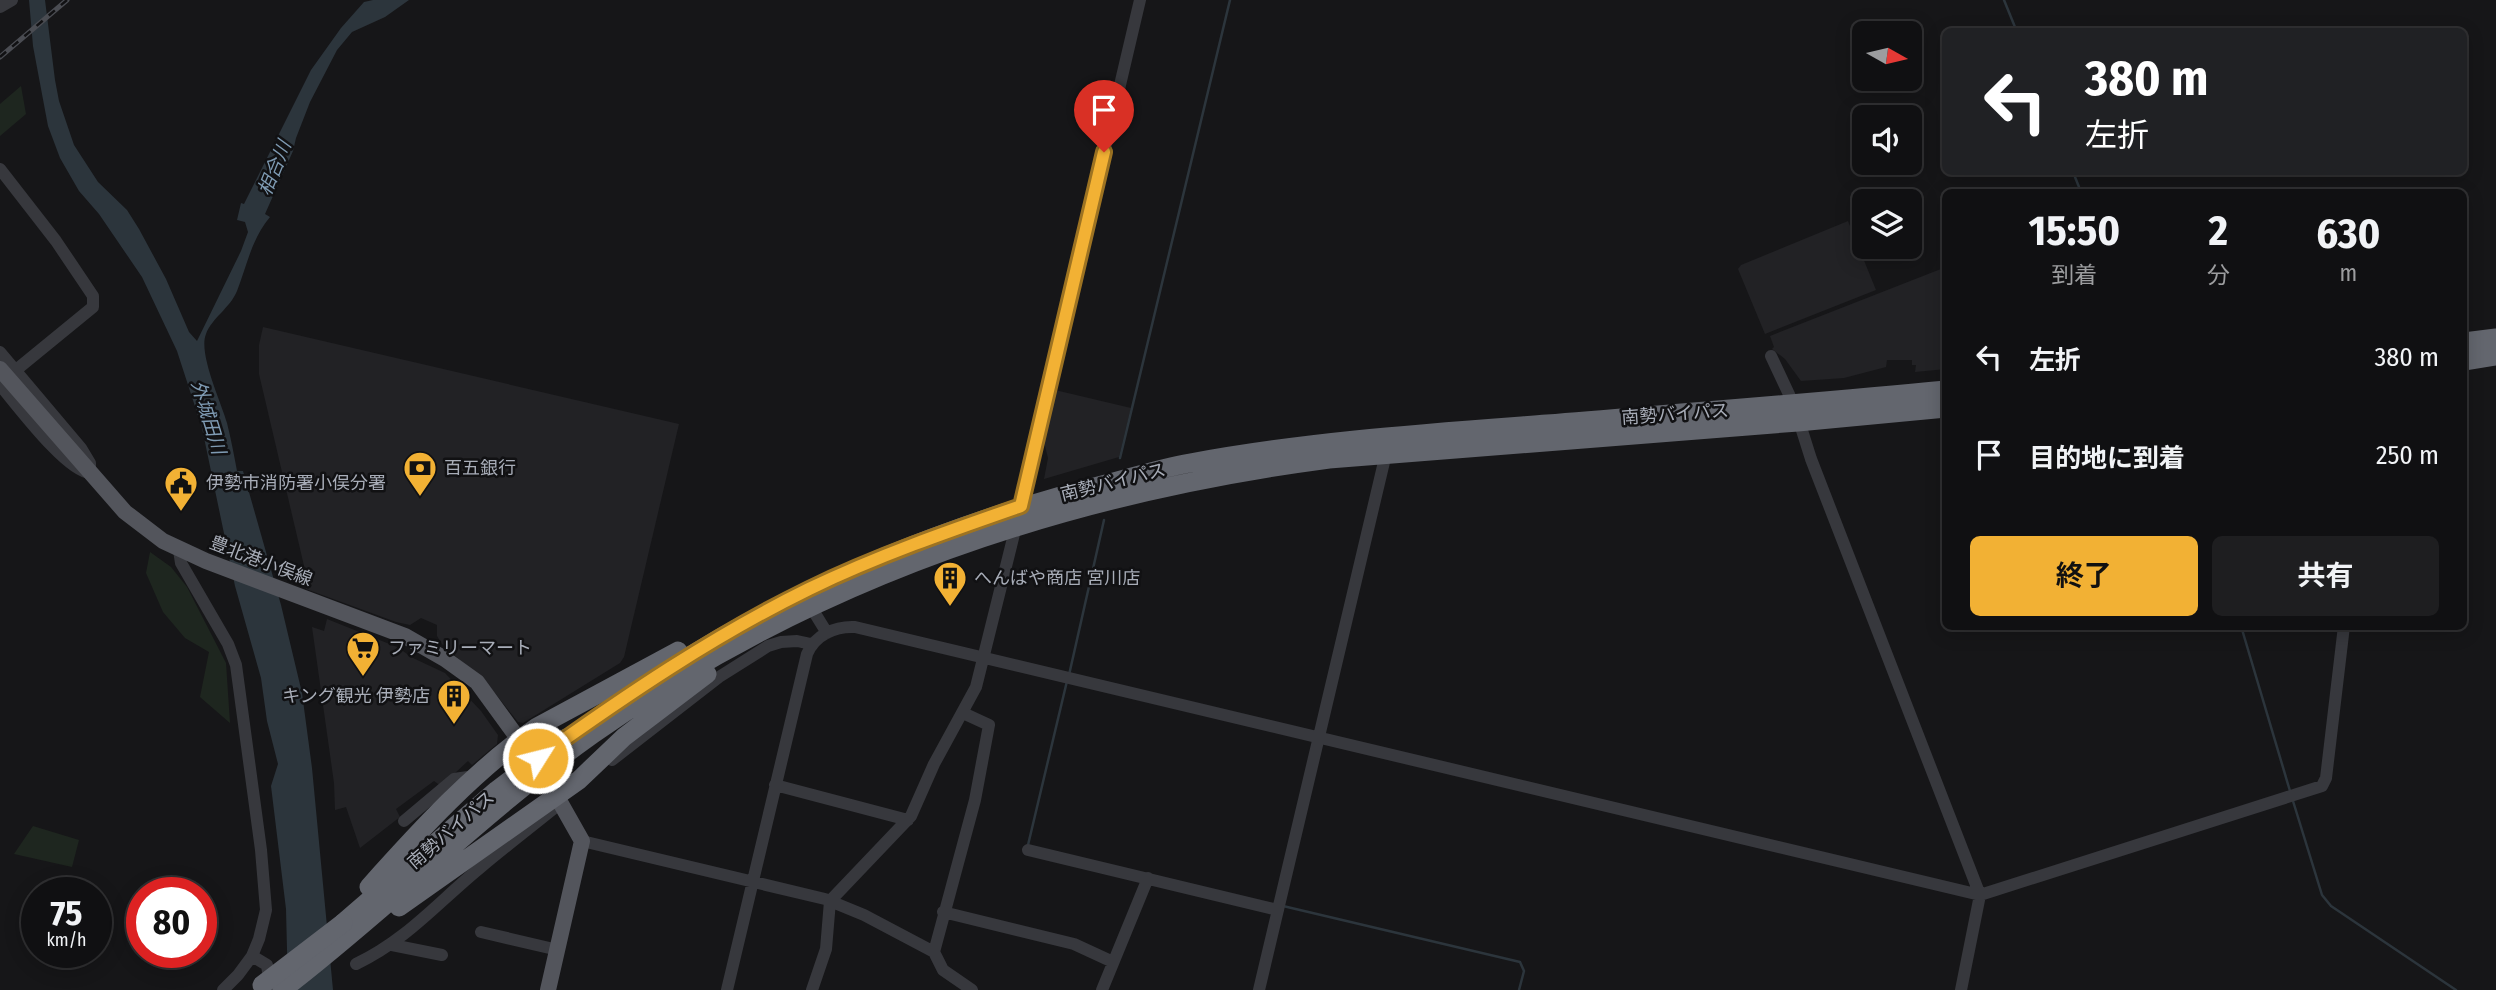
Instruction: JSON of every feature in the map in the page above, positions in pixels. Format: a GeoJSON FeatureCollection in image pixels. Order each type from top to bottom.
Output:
{"type":"FeatureCollection","features":[{"type":"Feature","properties":{"kind":"highway"},"geometry":{"type":"LineString","coordinates":[[2467,342],[2496,338]]}},
{"type":"Feature","properties":{"kind":"highway"},"geometry":{"type":"LineString","coordinates":[[2467,361],[2496,356]]}},
{"type":"Feature","properties":{"kind":"highway","name":"南勢バイパス"},"geometry":{"type":"LineString","coordinates":[[282,990],[497,790],[538,758],[684,659],[806,600],[1016,527],[1097,503],[1199,479],[1329,459],[1796,413],[1942,391]]}},
{"type":"Feature","properties":{"kind":"highway","name":"南勢バイパス"},"geometry":{"type":"LineString","coordinates":[[806,600],[848,571],[922,541],[1021,506],[1188,463],[1358,438],[1796,413],[1942,408]]}},
{"type":"Feature","properties":{"kind":"highway"},"geometry":{"type":"LineString","coordinates":[[336,938],[390,864],[475,776],[524,747],[537,727],[760,607],[806,600]]}},
{"type":"Feature","properties":{"kind":"highway"},"geometry":{"type":"LineString","coordinates":[[336,938],[359,937],[579,780],[624,737],[806,600]]}},
{"type":"Feature","properties":{"kind":"highway","name":"南勢バイパス"},"geometry":{"type":"LineString","coordinates":[[263,988],[336,938]]}},
{"type":"Feature","properties":{"kind":"main road","name":"豊北港小俣線"},"geometry":{"type":"LineString","coordinates":[[8,370],[64,443],[138,530],[205,561],[405,636],[445,659],[477,682],[524,747]]}},
{"type":"Feature","properties":{"kind":"main road"},"geometry":{"type":"LineString","coordinates":[[548,990],[582,841],[556,796]]}},
{"type":"Feature","properties":{"kind":"street"},"geometry":{"type":"LineString","coordinates":[[0,7],[12,0]]}},
{"type":"Feature","properties":{"kind":"street"},"geometry":{"type":"LineString","coordinates":[[812,990],[826,949],[830,901],[908,820],[949,734],[976,687],[1140,0]]}},
{"type":"Feature","properties":{"kind":"street"},"geometry":{"type":"LineString","coordinates":[[0,169],[56,241],[93,296],[93,307],[8,370]]}},
{"type":"Feature","properties":{"kind":"street"},"geometry":{"type":"LineString","coordinates":[[0,352],[8,370],[81,448],[90,463],[90,473],[80,472],[54,448],[0,385]]}},
{"type":"Feature","properties":{"kind":"street"},"geometry":{"type":"LineString","coordinates":[[1771,356],[1796,413],[1811,459],[1980,895],[1981,902],[1961,990]]}},
{"type":"Feature","properties":{"kind":"street"},"geometry":{"type":"LineString","coordinates":[[1259,990],[1384,463]]}},
{"type":"Feature","properties":{"kind":"street"},"geometry":{"type":"LineString","coordinates":[[179,550],[181,563],[233,655],[241,686],[266,899],[264,921],[252,956],[223,990]]}},
{"type":"Feature","properties":{"kind":"street"},"geometry":{"type":"LineString","coordinates":[[806,600],[827,633]]}},
{"type":"Feature","properties":{"kind":"street"},"geometry":{"type":"LineString","coordinates":[[727,990],[807,653],[811,644],[827,633],[843,627],[855,627],[1980,895],[2322,786],[2326,781],[2344,630]]}},
{"type":"Feature","properties":{"kind":"street"},"geometry":{"type":"LineString","coordinates":[[579,780],[611,761],[719,677],[768,646],[797,641],[811,644]]}},
{"type":"Feature","properties":{"kind":"street"},"geometry":{"type":"LineString","coordinates":[[934,952],[975,800],[989,725],[963,713]]}},
{"type":"Feature","properties":{"kind":"street"},"geometry":{"type":"LineString","coordinates":[[404,821],[454,779],[475,776]]}},
{"type":"Feature","properties":{"kind":"street"},"geometry":{"type":"LineString","coordinates":[[775,785],[908,820]]}},
{"type":"Feature","properties":{"kind":"street"},"geometry":{"type":"LineString","coordinates":[[356,964],[392,944],[440,905],[556,796]]}},
{"type":"Feature","properties":{"kind":"street"},"geometry":{"type":"LineString","coordinates":[[582,841],[830,901],[864,915],[934,952],[943,970],[972,990]]}},
{"type":"Feature","properties":{"kind":"street"},"geometry":{"type":"LineString","coordinates":[[1028,850],[1279,906]]}},
{"type":"Feature","properties":{"kind":"street"},"geometry":{"type":"LineString","coordinates":[[1102,990],[1148,878]]}},
{"type":"Feature","properties":{"kind":"street"},"geometry":{"type":"LineString","coordinates":[[943,912],[1074,944],[1114,962]]}},
{"type":"Feature","properties":{"kind":"street"},"geometry":{"type":"LineString","coordinates":[[481,932],[558,950]]}},
{"type":"Feature","properties":{"kind":"street"},"geometry":{"type":"LineString","coordinates":[[392,944],[442,955]]}},
{"type":"Feature","properties":{"kind":"street"},"geometry":{"type":"LineString","coordinates":[[252,956],[267,965],[263,988]]}},
{"type":"Feature","properties":{"kind":"shaded area"},"geometry":{"type":"Polygon","coordinates":[[[21,86],[26,114],[0,136],[0,104],[21,86]]]}},
{"type":"Feature","properties":{"kind":"shaded area"},"geometry":{"type":"Polygon","coordinates":[[[1848,221],[1852,231],[1852,259],[1863,259],[1876,290],[1765,334],[1738,269],[1741,265],[1848,221]]]}},
{"type":"Feature","properties":{"kind":"shaded area"},"geometry":{"type":"Polygon","coordinates":[[[1942,269],[1942,369],[1915,372],[1916,365],[1912,365],[1912,360],[1887,360],[1886,367],[1844,378],[1801,381],[1785,359],[1772,349],[1774,347],[1770,336],[1942,269]]]}},
{"type":"Feature","properties":{"kind":"shaded area"},"geometry":{"type":"Polygon","coordinates":[[[263,327],[679,424],[624,657],[620,663],[523,723],[518,722],[490,687],[442,644],[437,636],[437,625],[421,618],[410,625],[396,622],[306,589],[305,570],[259,374],[259,345],[263,327]]]}},
{"type":"Feature","properties":{"kind":"shaded area"},"geometry":{"type":"Polygon","coordinates":[[[1055,390],[1131,408],[1119,457],[1044,479],[1048,458],[1042,441],[1055,390]]]}},
{"type":"Feature","properties":{"kind":"shaded area"},"geometry":{"type":"Polygon","coordinates":[[[150,552],[171,567],[187,587],[226,663],[230,723],[200,697],[209,652],[185,638],[163,612],[146,573],[150,552]]]}},
{"type":"Feature","properties":{"kind":"shaded area"},"geometry":{"type":"Polygon","coordinates":[[[327,619],[397,647],[445,673],[481,711],[498,735],[497,744],[472,765],[468,761],[441,786],[434,781],[396,809],[400,817],[360,848],[346,807],[335,810],[334,783],[312,627],[324,631],[327,619]]]}},
{"type":"Feature","properties":{"kind":"shaded area"},"geometry":{"type":"Polygon","coordinates":[[[33,826],[79,840],[72,867],[14,854],[33,826]]]}},
{"type":"Feature","properties":{"kind":"water"},"geometry":{"type":"Polygon","coordinates":[[[29,0],[45,0],[59,101],[74,145],[98,182],[127,210],[139,229],[166,279],[189,332],[197,341],[248,232],[245,222],[237,220],[241,203],[244,204],[311,70],[341,28],[364,2],[409,0],[385,17],[352,32],[337,50],[310,102],[293,151],[265,214],[270,217],[254,243],[237,291],[209,328],[204,342],[211,378],[227,423],[237,471],[243,471],[281,605],[302,693],[312,768],[333,990],[288,990],[286,909],[271,786],[278,764],[267,721],[261,678],[235,586],[202,428],[177,351],[142,277],[99,214],[79,191],[60,158],[48,126],[33,46],[29,0]]]}},
{"type":"Feature","properties":{"kind":"waterway"},"geometry":{"type":"LineString","coordinates":[[1120,458],[1230,0]]}},
{"type":"Feature","properties":{"kind":"waterway"},"geometry":{"type":"LineString","coordinates":[[2004,0],[2015,28]]}},
{"type":"Feature","properties":{"kind":"waterway"},"geometry":{"type":"LineString","coordinates":[[2074,175],[2080,189]]}},
{"type":"Feature","properties":{"kind":"waterway"},"geometry":{"type":"LineString","coordinates":[[1069,675],[1104,520]]}},
{"type":"Feature","properties":{"kind":"waterway"},"geometry":{"type":"LineString","coordinates":[[2242,630],[2290,791]]}},
{"type":"Feature","properties":{"kind":"waterway"},"geometry":{"type":"LineString","coordinates":[[1028,845],[1067,681]]}},
{"type":"Feature","properties":{"kind":"waterway"},"geometry":{"type":"LineString","coordinates":[[2293,801],[2322,895],[2331,906],[2456,990]]}},
{"type":"Feature","properties":{"kind":"waterway"},"geometry":{"type":"LineString","coordinates":[[1283,906],[1520,962],[1524,971],[1519,990]]}},
{"type":"Feature","properties":{"kind":"railway"},"geometry":{"type":"LineString","coordinates":[[0,57],[67,0]]}},
{"type":"Feature","properties":{"kind":"place","name":"百五銀行"},"geometry":{"type":"Point","coordinates":[420,498]}},
{"type":"Feature","properties":{"kind":"place","name":"伊勢市消防署小俣分署"},"geometry":{"type":"Point","coordinates":[181,513]}},
{"type":"Feature","properties":{"kind":"place","name":"へんばや商店 宮川店"},"geometry":{"type":"Point","coordinates":[950,608]}},
{"type":"Feature","properties":{"kind":"place","name":"ファミリーマート"},"geometry":{"type":"Point","coordinates":[363,678]}},
{"type":"Feature","properties":{"kind":"place","name":"キング観光 伊勢店"},"geometry":{"type":"Point","coordinates":[454,726]}},
{"type":"Feature","properties":{"kind":"route"},"geometry":{"type":"LineString","coordinates":[[538,758],[696,652],[806,590],[934,536],[1021,506],[1104,152]]}},
{"type":"Feature","properties":{"kind":"water label","name":"相合川"},"geometry":{"type":"Point","coordinates":[274,168]}},
{"type":"Feature","properties":{"kind":"water label","name":"外城田川"},"geometry":{"type":"Point","coordinates":[209,417]}}]}
